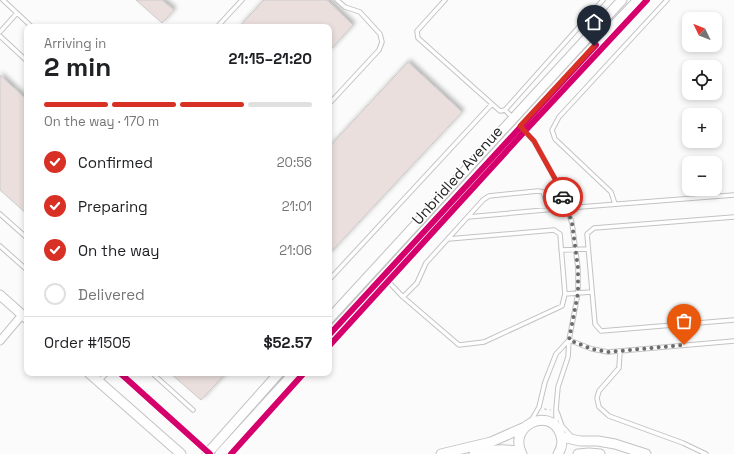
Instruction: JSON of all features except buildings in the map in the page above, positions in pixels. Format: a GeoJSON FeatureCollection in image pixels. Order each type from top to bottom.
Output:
{"type":"FeatureCollection","features":[{"type":"Feature","properties":{"kind":"street","name":"Unbridled Avenue"},"geometry":{"type":"LineString","coordinates":[[332,314],[622,0]]}},
{"type":"Feature","properties":{"kind":"street","name":"Unbridled Avenue"},"geometry":{"type":"LineString","coordinates":[[332,332],[520,126],[638,0]]}},
{"type":"Feature","properties":{"kind":"street"},"geometry":{"type":"LineString","coordinates":[[0,296],[24,314]]}},
{"type":"Feature","properties":{"kind":"street"},"geometry":{"type":"LineString","coordinates":[[0,341],[24,316]]}},
{"type":"Feature","properties":{"kind":"street"},"geometry":{"type":"LineString","coordinates":[[92,376],[181,454]]}},
{"type":"Feature","properties":{"kind":"street"},"geometry":{"type":"LineString","coordinates":[[207,454],[277,376]]}},
{"type":"Feature","properties":{"kind":"street"},"geometry":{"type":"LineString","coordinates":[[220,454],[291,376]]}},
{"type":"Feature","properties":{"kind":"street"},"geometry":{"type":"LineString","coordinates":[[441,454],[491,442],[535,421],[542,420],[549,422],[556,428],[562,437],[562,444],[558,454]]}},
{"type":"Feature","properties":{"kind":"street"},"geometry":{"type":"LineString","coordinates":[[522,453],[519,445],[519,439],[521,432],[527,425]]}},
{"type":"Feature","properties":{"kind":"street"},"geometry":{"type":"LineString","coordinates":[[562,437],[580,441],[598,441],[615,444],[646,454]]}},
{"type":"Feature","properties":{"kind":"street"},"geometry":{"type":"LineString","coordinates":[[474,454],[506,449],[522,453]]}},
{"type":"Feature","properties":{"kind":"street"},"geometry":{"type":"LineString","coordinates":[[578,454],[600,454]]}},
{"type":"Feature","properties":{"kind":"lane"},"geometry":{"type":"LineString","coordinates":[[3,0],[29,24]]}},
{"type":"Feature","properties":{"kind":"lane"},"geometry":{"type":"LineString","coordinates":[[220,24],[242,0]]}},
{"type":"Feature","properties":{"kind":"lane"},"geometry":{"type":"LineString","coordinates":[[332,101],[378,50],[382,42],[380,34],[360,12],[345,7],[337,0]]}},
{"type":"Feature","properties":{"kind":"lane"},"geometry":{"type":"LineString","coordinates":[[445,0],[417,31],[418,38],[500,111],[505,110],[603,0]]}},
{"type":"Feature","properties":{"kind":"lane"},"geometry":{"type":"LineString","coordinates":[[615,204],[611,192],[555,139],[552,130],[559,117],[667,0]]}},
{"type":"Feature","properties":{"kind":"lane"},"geometry":{"type":"LineString","coordinates":[[0,32],[18,13]]}},
{"type":"Feature","properties":{"kind":"lane"},"geometry":{"type":"LineString","coordinates":[[0,36],[24,58]]}},
{"type":"Feature","properties":{"kind":"lane"},"geometry":{"type":"LineString","coordinates":[[332,277],[492,104]]}},
{"type":"Feature","properties":{"kind":"lane"},"geometry":{"type":"LineString","coordinates":[[505,110],[534,141],[559,186],[572,223],[578,268],[578,293],[569,340],[568,357],[558,387],[556,428]]}},
{"type":"Feature","properties":{"kind":"lane"},"geometry":{"type":"LineString","coordinates":[[403,297],[417,283],[426,263],[483,200],[489,196],[538,191],[543,192],[549,209]]}},
{"type":"Feature","properties":{"kind":"lane"},"geometry":{"type":"LineString","coordinates":[[468,217],[549,209],[734,195]]}},
{"type":"Feature","properties":{"kind":"lane"},"geometry":{"type":"LineString","coordinates":[[0,214],[24,235]]}},
{"type":"Feature","properties":{"kind":"lane"},"geometry":{"type":"LineString","coordinates":[[734,217],[594,228],[587,234],[595,324],[601,331],[734,320]]}},
{"type":"Feature","properties":{"kind":"lane"},"geometry":{"type":"LineString","coordinates":[[383,276],[403,297],[459,345],[484,342],[562,306],[565,294],[560,234],[554,230],[448,239]]}},
{"type":"Feature","properties":{"kind":"lane"},"geometry":{"type":"LineString","coordinates":[[0,246],[24,267]]}},
{"type":"Feature","properties":{"kind":"lane"},"geometry":{"type":"LineString","coordinates":[[561,250],[588,248]]}},
{"type":"Feature","properties":{"kind":"lane"},"geometry":{"type":"LineString","coordinates":[[565,294],[592,292]]}},
{"type":"Feature","properties":{"kind":"lane"},"geometry":{"type":"LineString","coordinates":[[332,318],[339,324]]}},
{"type":"Feature","properties":{"kind":"lane"},"geometry":{"type":"LineString","coordinates":[[569,340],[592,349],[608,352],[734,341]]}},
{"type":"Feature","properties":{"kind":"lane"},"geometry":{"type":"LineString","coordinates":[[527,425],[538,407],[545,382],[556,354],[569,340]]}},
{"type":"Feature","properties":{"kind":"lane"},"geometry":{"type":"LineString","coordinates":[[620,351],[619,368],[599,391],[597,398],[599,407],[609,416],[683,443],[706,454]]}},
{"type":"Feature","properties":{"kind":"lane"},"geometry":{"type":"LineString","coordinates":[[99,382],[104,376]]}},
{"type":"Feature","properties":{"kind":"lane"},"geometry":{"type":"LineString","coordinates":[[155,376],[193,410]]}},
{"type":"Feature","properties":{"kind":"lane"},"geometry":{"type":"LineString","coordinates":[[556,409],[562,426],[569,434],[580,441]]}},
{"type":"Feature","properties":{"kind":"path"},"geometry":{"type":"LineString","coordinates":[[544,410],[551,410]]}},
{"type":"Feature","properties":{"kind":"cycle path"},"geometry":{"type":"LineString","coordinates":[[332,343],[647,0]]}},
{"type":"Feature","properties":{"kind":"cycle path"},"geometry":{"type":"LineString","coordinates":[[332,332],[596,45]]}},
{"type":"Feature","properties":{"kind":"cycle path"},"geometry":{"type":"LineString","coordinates":[[123,376],[210,454]]}},
{"type":"Feature","properties":{"kind":"cycle path"},"geometry":{"type":"LineString","coordinates":[[231,454],[301,376]]}},
{"type":"Feature","properties":{"kind":"way so far"},"geometry":{"type":"LineString","coordinates":[[563,197],[572,223],[578,268],[578,293],[569,340],[592,349],[608,352],[684,345]]}},
{"type":"Feature","properties":{"kind":"route"},"geometry":{"type":"LineString","coordinates":[[563,197],[559,186],[534,141],[520,126],[594,46]]}}]}
